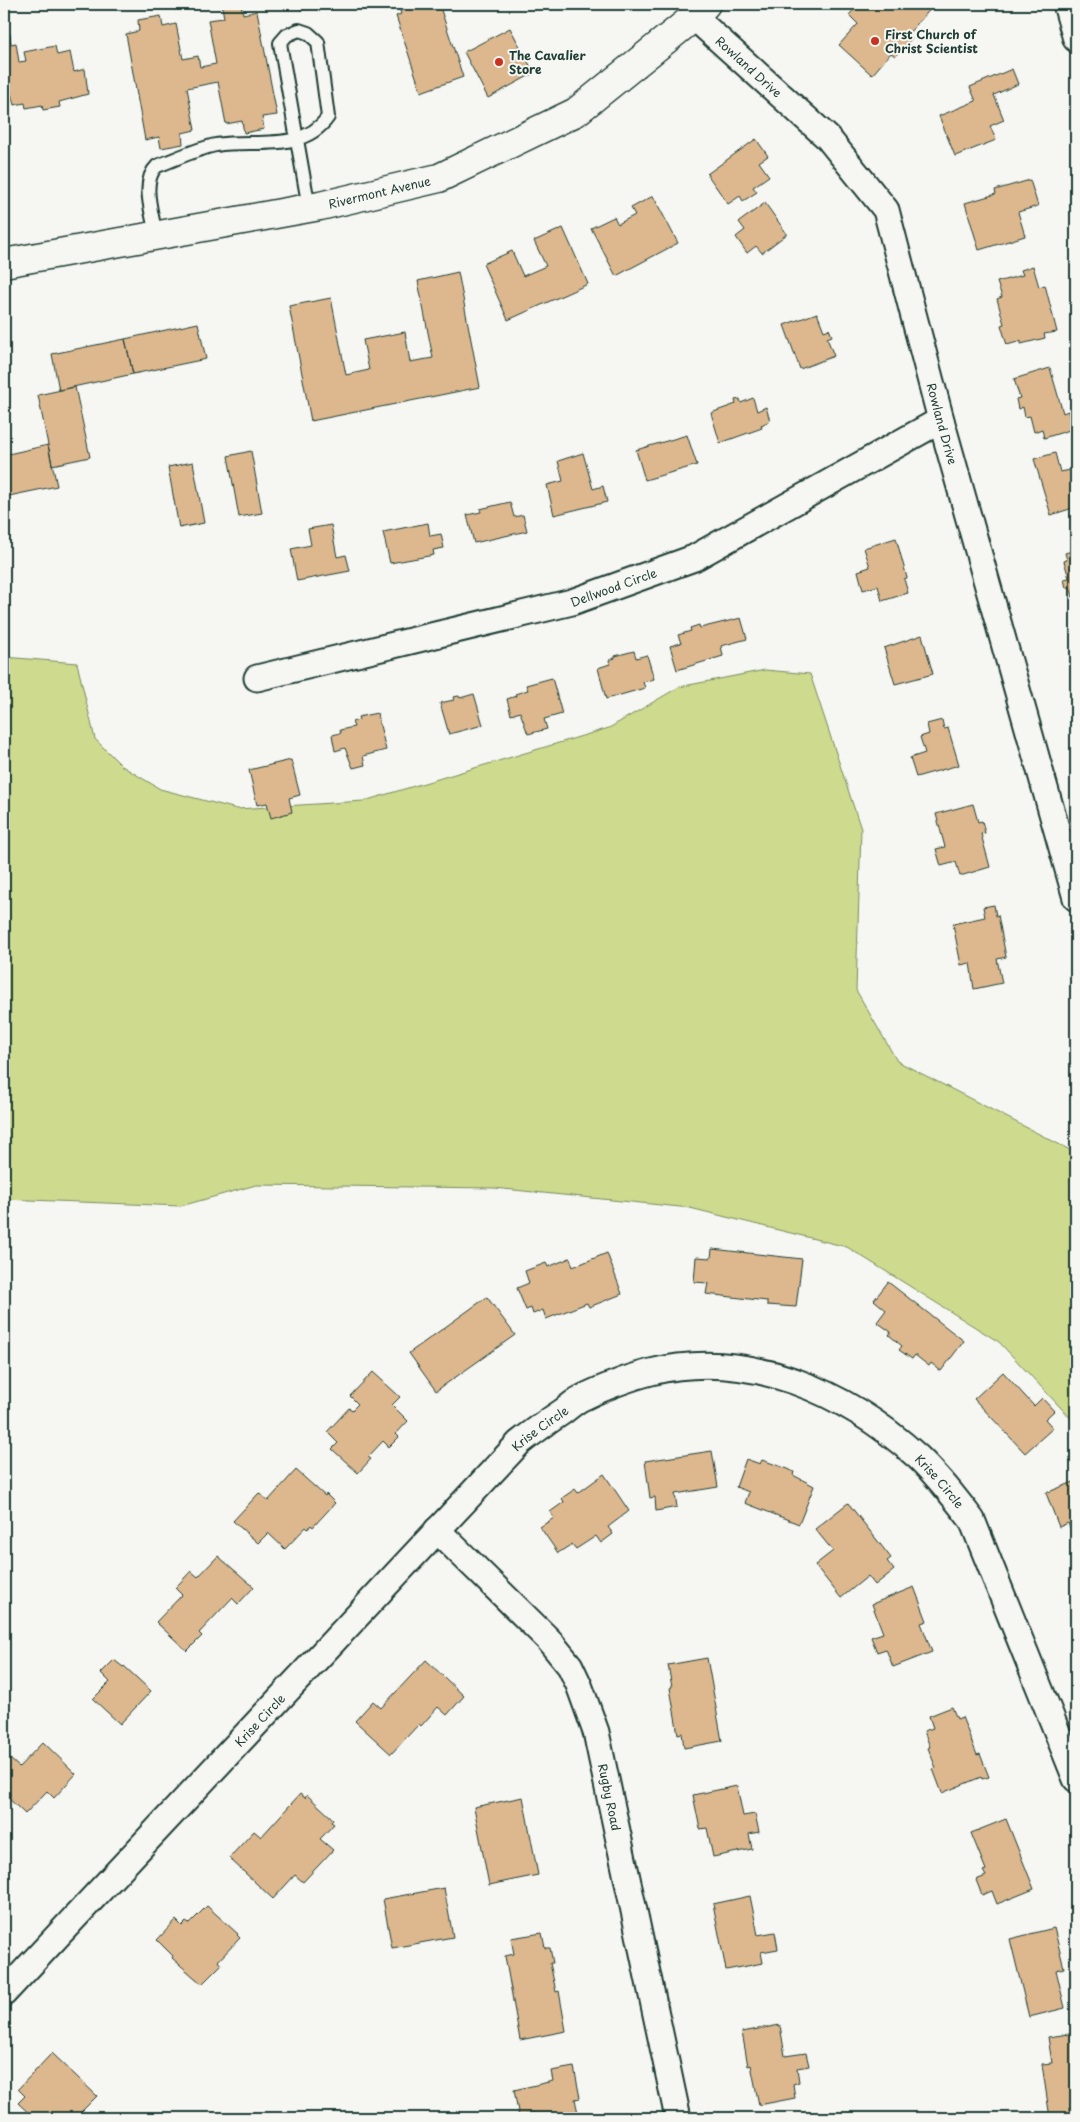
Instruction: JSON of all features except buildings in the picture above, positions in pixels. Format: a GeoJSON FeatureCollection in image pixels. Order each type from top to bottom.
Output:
{"type":"FeatureCollection","features":[{"type":"Feature","properties":{"kind":"main road","name":"Rivermont Avenue"},"geometry":{"type":"LineString","coordinates":[[4,263],[309,208],[440,178],[576,112],[700,10]]}},
{"type":"Feature","properties":{"kind":"street"},"geometry":{"type":"LineString","coordinates":[[1066,4],[1076,39]]}},
{"type":"Feature","properties":{"kind":"street","name":"Rowland Drive"},"geometry":{"type":"LineString","coordinates":[[700,10],[828,138],[886,210],[941,420],[1076,898]]}},
{"type":"Feature","properties":{"kind":"street","name":"Dellwood Circle"},"geometry":{"type":"LineString","coordinates":[[257,678],[572,602],[694,558],[941,420]]}},
{"type":"Feature","properties":{"kind":"street","name":"Krise Circle"},"geometry":{"type":"LineString","coordinates":[[4,1993],[519,1443],[582,1397],[651,1372],[704,1365],[746,1368],[799,1381],[867,1417],[889,1433],[933,1472],[972,1520],[982,1541],[1076,1779]]}},
{"type":"Feature","properties":{"kind":"street","name":"Rugby Road"},"geometry":{"type":"LineString","coordinates":[[437,1530],[548,1639],[570,1666],[579,1685],[596,1732],[678,2118]]}},
{"type":"Feature","properties":{"kind":"lane"},"geometry":{"type":"LineString","coordinates":[[156,236],[148,183],[150,172],[157,166],[215,146],[298,140],[321,127],[328,117],[318,42],[308,33],[299,30],[287,35],[280,43],[298,140],[309,208]]}},
{"type":"Feature","properties":{"kind":"green space"},"geometry":{"type":"Polygon","coordinates":[[[4,657],[77,663],[95,739],[122,766],[160,789],[237,809],[364,801],[609,728],[679,687],[765,670],[810,674],[861,829],[856,990],[897,1061],[1076,1153],[1076,1424],[999,1342],[847,1247],[690,1208],[494,1188],[256,1185],[181,1206],[4,1199],[4,657]]]}},
{"type":"Feature","properties":{"kind":"place","name":"First Church of Christ Scientist"},"geometry":{"type":"Point","coordinates":[875,41]}},
{"type":"Feature","properties":{"kind":"place","name":"The Cavalier Store"},"geometry":{"type":"Point","coordinates":[499,62]}}]}
